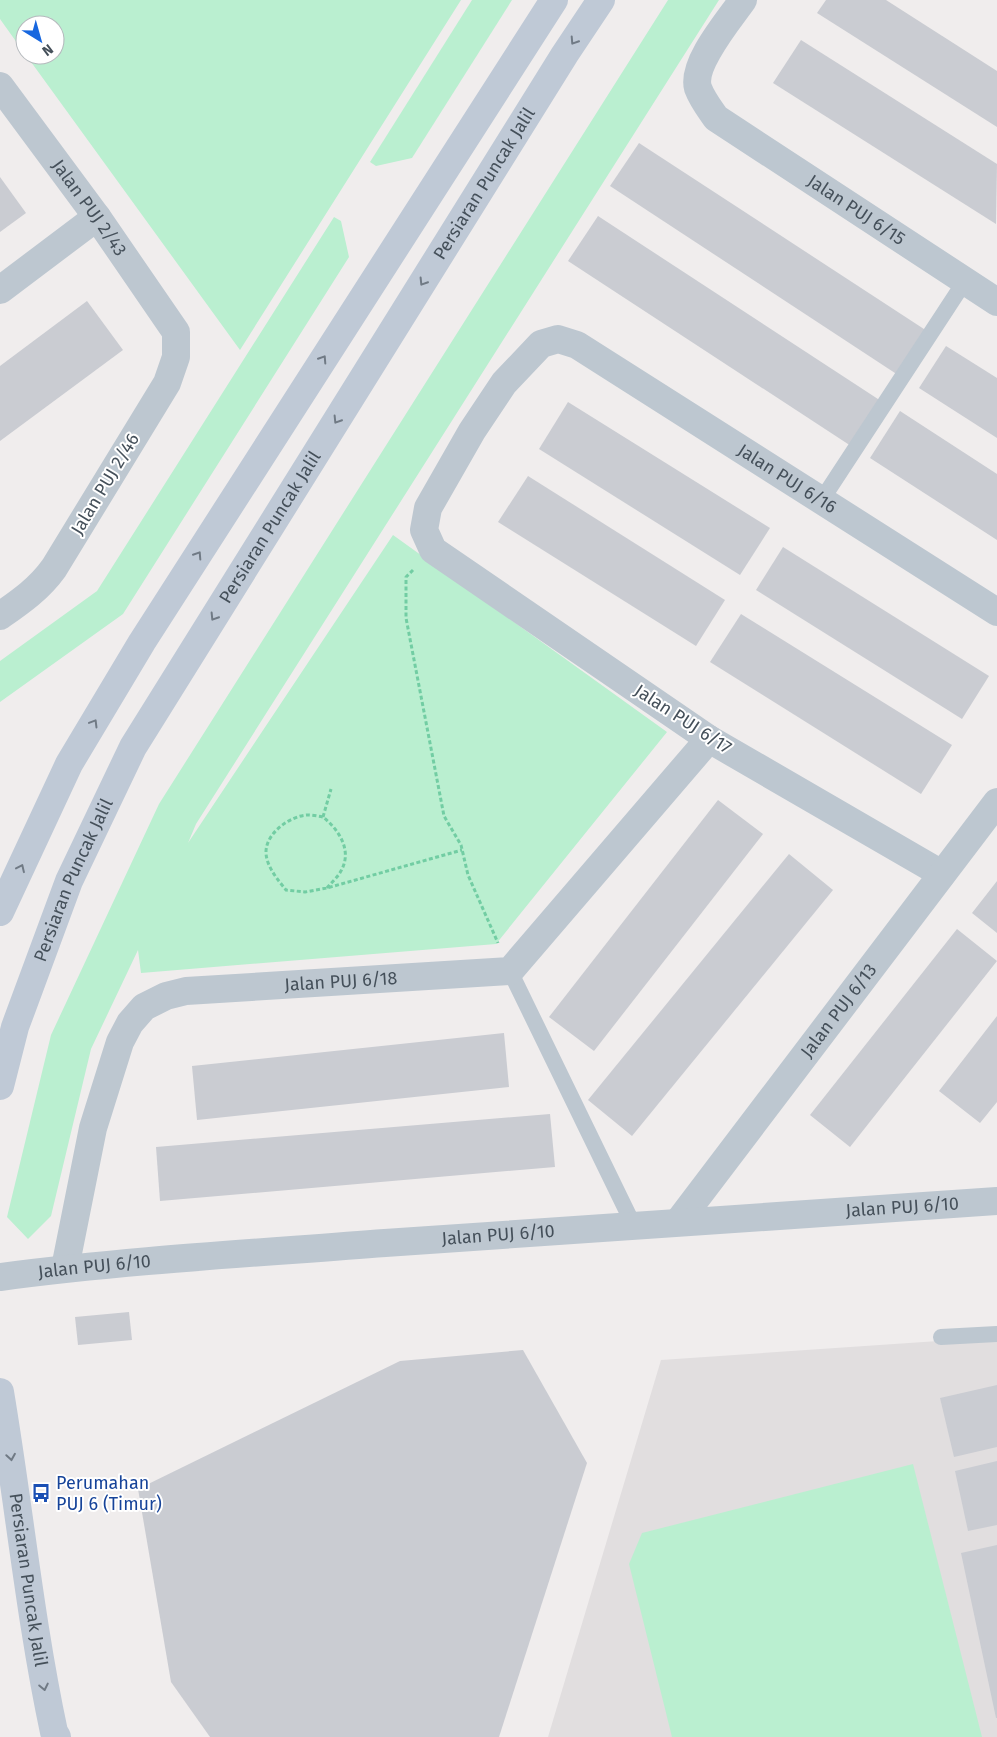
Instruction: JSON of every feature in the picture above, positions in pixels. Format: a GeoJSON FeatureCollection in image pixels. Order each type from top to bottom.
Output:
{"type":"FeatureCollection","features":[{"type":"Feature","properties":{"kind":"main road"},"geometry":{"type":"LineString","coordinates":[[533,34],[537,0]]}},
{"type":"Feature","properties":{"kind":"main road"},"geometry":{"type":"LineString","coordinates":[[0,912],[69,764],[142,642],[554,0]]}},
{"type":"Feature","properties":{"kind":"main road","name":"Persiaran Puncak Jalil"},"geometry":{"type":"LineString","coordinates":[[0,1086],[15,1027],[69,881],[133,747],[601,0]]}},
{"type":"Feature","properties":{"kind":"main road","name":"Persiaran Puncak Jalil"},"geometry":{"type":"LineString","coordinates":[[0,1392],[14,1473],[40,1667],[54,1732],[57,1737]]}},
{"type":"Feature","properties":{"kind":"street","name":"Jalan PUJ 6/15"},"geometry":{"type":"LineString","coordinates":[[743,0],[699,67],[698,86],[705,103],[716,118],[997,302]]}},
{"type":"Feature","properties":{"kind":"street","name":"Jalan PUJ 2/43"},"geometry":{"type":"LineString","coordinates":[[0,86],[97,217],[176,332]]}},
{"type":"Feature","properties":{"kind":"street"},"geometry":{"type":"LineString","coordinates":[[0,290],[97,217]]}},
{"type":"Feature","properties":{"kind":"street","name":"Jalan PUJ 2/46"},"geometry":{"type":"LineString","coordinates":[[0,616],[33,592],[45,581],[54,568],[167,383],[176,357],[176,332]]}},
{"type":"Feature","properties":{"kind":"street","name":"Jalan PUJ 6/16"},"geometry":{"type":"LineString","coordinates":[[433,550],[424,530],[428,508],[472,431],[504,383],[541,344],[558,339],[577,345],[997,612]]}},
{"type":"Feature","properties":{"kind":"street","name":"Jalan PUJ 6/17"},"geometry":{"type":"LineString","coordinates":[[433,550],[710,738],[942,874]]}},
{"type":"Feature","properties":{"kind":"street"},"geometry":{"type":"LineString","coordinates":[[510,971],[710,738]]}},
{"type":"Feature","properties":{"kind":"street","name":"Jalan PUJ 6/13"},"geometry":{"type":"LineString","coordinates":[[679,1221],[997,802]]}},
{"type":"Feature","properties":{"kind":"street","name":"Jalan PUJ 6/18"},"geometry":{"type":"LineString","coordinates":[[65,1268],[93,1128],[120,1042],[130,1023],[144,1007],[166,996],[186,991],[510,971]]}},
{"type":"Feature","properties":{"kind":"street","name":"Jalan PUJ 6/10"},"geometry":{"type":"LineString","coordinates":[[0,1277],[65,1268],[634,1224],[997,1201]]}},
{"type":"Feature","properties":{"kind":"lane"},"geometry":{"type":"LineString","coordinates":[[821,501],[965,281]]}},
{"type":"Feature","properties":{"kind":"lane"},"geometry":{"type":"LineString","coordinates":[[510,971],[634,1224]]}},
{"type":"Feature","properties":{"kind":"lane"},"geometry":{"type":"LineString","coordinates":[[941,1337],[997,1334]]}},
{"type":"Feature","properties":{"kind":"path"},"geometry":{"type":"LineString","coordinates":[[433,550],[406,577],[406,618],[444,816],[461,845],[468,875],[510,971]]}},
{"type":"Feature","properties":{"kind":"path"},"geometry":{"type":"LineString","coordinates":[[323,817],[331,789]]}},
{"type":"Feature","properties":{"kind":"path"},"geometry":{"type":"LineString","coordinates":[[327,888],[342,868],[346,851],[342,839],[323,817],[305,815],[290,820],[270,836],[266,852],[270,867],[286,890],[306,892],[327,888],[462,850]]}},
{"type":"Feature","properties":{"kind":"shaded area"},"geometry":{"type":"Polygon","coordinates":[[[997,1337],[997,1737],[548,1737],[661,1360],[997,1337]]]}},
{"type":"Feature","properties":{"kind":"green space"},"geometry":{"type":"Polygon","coordinates":[[[0,0],[461,0],[240,350],[33,65],[65,65],[65,15],[15,15],[15,40],[0,19],[0,0]]]}},
{"type":"Feature","properties":{"kind":"green space"},"geometry":{"type":"Polygon","coordinates":[[[472,0],[512,0],[412,158],[376,166],[370,162],[472,0]]]}},
{"type":"Feature","properties":{"kind":"green space"},"geometry":{"type":"Polygon","coordinates":[[[668,0],[719,0],[196,824],[188,843],[393,535],[667,732],[496,944],[141,973],[138,950],[91,1049],[51,1216],[28,1239],[7,1217],[51,1035],[159,804],[668,0]]]}},
{"type":"Feature","properties":{"kind":"green space"},"geometry":{"type":"Polygon","coordinates":[[[334,217],[341,221],[349,257],[123,614],[0,702],[0,661],[97,591],[334,217]]]}},
{"type":"Feature","properties":{"kind":"green space"},"geometry":{"type":"Polygon","coordinates":[[[913,1464],[982,1737],[672,1737],[629,1564],[642,1533],[913,1464]]]}},
{"type":"Feature","properties":{"kind":"building"},"geometry":{"type":"Polygon","coordinates":[[[826,0],[886,0],[997,71],[997,127],[817,13],[826,0]]]}},
{"type":"Feature","properties":{"kind":"building"},"geometry":{"type":"Polygon","coordinates":[[[801,40],[997,164],[996,224],[773,83],[801,40]]]}},
{"type":"Feature","properties":{"kind":"building"},"geometry":{"type":"Polygon","coordinates":[[[639,143],[927,331],[898,375],[610,186],[639,143]]]}},
{"type":"Feature","properties":{"kind":"building"},"geometry":{"type":"Polygon","coordinates":[[[0,177],[26,213],[0,232],[0,177]]]}},
{"type":"Feature","properties":{"kind":"building"},"geometry":{"type":"Polygon","coordinates":[[[598,216],[881,401],[851,446],[568,261],[598,216]]]}},
{"type":"Feature","properties":{"kind":"building"},"geometry":{"type":"Polygon","coordinates":[[[87,301],[123,350],[0,441],[0,366],[87,301]]]}},
{"type":"Feature","properties":{"kind":"building"},"geometry":{"type":"Polygon","coordinates":[[[946,346],[997,378],[997,438],[919,388],[946,346]]]}},
{"type":"Feature","properties":{"kind":"building"},"geometry":{"type":"Polygon","coordinates":[[[568,402],[770,528],[740,575],[539,449],[568,402]]]}},
{"type":"Feature","properties":{"kind":"building"},"geometry":{"type":"Polygon","coordinates":[[[900,411],[997,474],[997,540],[870,458],[900,411]]]}},
{"type":"Feature","properties":{"kind":"building"},"geometry":{"type":"Polygon","coordinates":[[[528,476],[725,600],[696,646],[498,522],[528,476]]]}},
{"type":"Feature","properties":{"kind":"building"},"geometry":{"type":"Polygon","coordinates":[[[783,547],[989,676],[962,719],[756,590],[783,547]]]}},
{"type":"Feature","properties":{"kind":"building"},"geometry":{"type":"Polygon","coordinates":[[[741,614],[952,745],[921,794],[710,662],[741,614]]]}},
{"type":"Feature","properties":{"kind":"building"},"geometry":{"type":"Polygon","coordinates":[[[718,800],[763,834],[594,1051],[549,1017],[718,800]]]}},
{"type":"Feature","properties":{"kind":"building"},"geometry":{"type":"Polygon","coordinates":[[[789,854],[833,890],[632,1136],[588,1100],[789,854]]]}},
{"type":"Feature","properties":{"kind":"building"},"geometry":{"type":"Polygon","coordinates":[[[997,881],[997,933],[972,913],[997,881]]]}},
{"type":"Feature","properties":{"kind":"building"},"geometry":{"type":"Polygon","coordinates":[[[957,929],[997,961],[850,1147],[810,1115],[957,929]]]}},
{"type":"Feature","properties":{"kind":"building"},"geometry":{"type":"Polygon","coordinates":[[[997,1016],[997,1102],[980,1123],[939,1091],[997,1016]]]}},
{"type":"Feature","properties":{"kind":"building"},"geometry":{"type":"Polygon","coordinates":[[[504,1033],[509,1087],[197,1120],[192,1066],[504,1033]]]}},
{"type":"Feature","properties":{"kind":"building"},"geometry":{"type":"Polygon","coordinates":[[[550,1114],[555,1167],[160,1201],[156,1147],[550,1114]]]}},
{"type":"Feature","properties":{"kind":"building"},"geometry":{"type":"Polygon","coordinates":[[[129,1312],[132,1340],[78,1345],[75,1317],[129,1312]]]}},
{"type":"Feature","properties":{"kind":"building"},"geometry":{"type":"Polygon","coordinates":[[[523,1350],[587,1463],[499,1737],[210,1737],[171,1682],[138,1489],[400,1361],[523,1350]]]}},
{"type":"Feature","properties":{"kind":"building"},"geometry":{"type":"Polygon","coordinates":[[[997,1385],[997,1447],[954,1457],[940,1398],[997,1385]]]}},
{"type":"Feature","properties":{"kind":"building"},"geometry":{"type":"Polygon","coordinates":[[[997,1461],[997,1525],[968,1531],[955,1471],[997,1461]]]}},
{"type":"Feature","properties":{"kind":"building"},"geometry":{"type":"Polygon","coordinates":[[[997,1545],[997,1718],[996,1718],[961,1553],[997,1545]]]}},
{"type":"Feature","properties":{"kind":"place","name":"Perumahan PUJ 6 (Timur)"},"geometry":{"type":"Point","coordinates":[41,1493]}}]}
